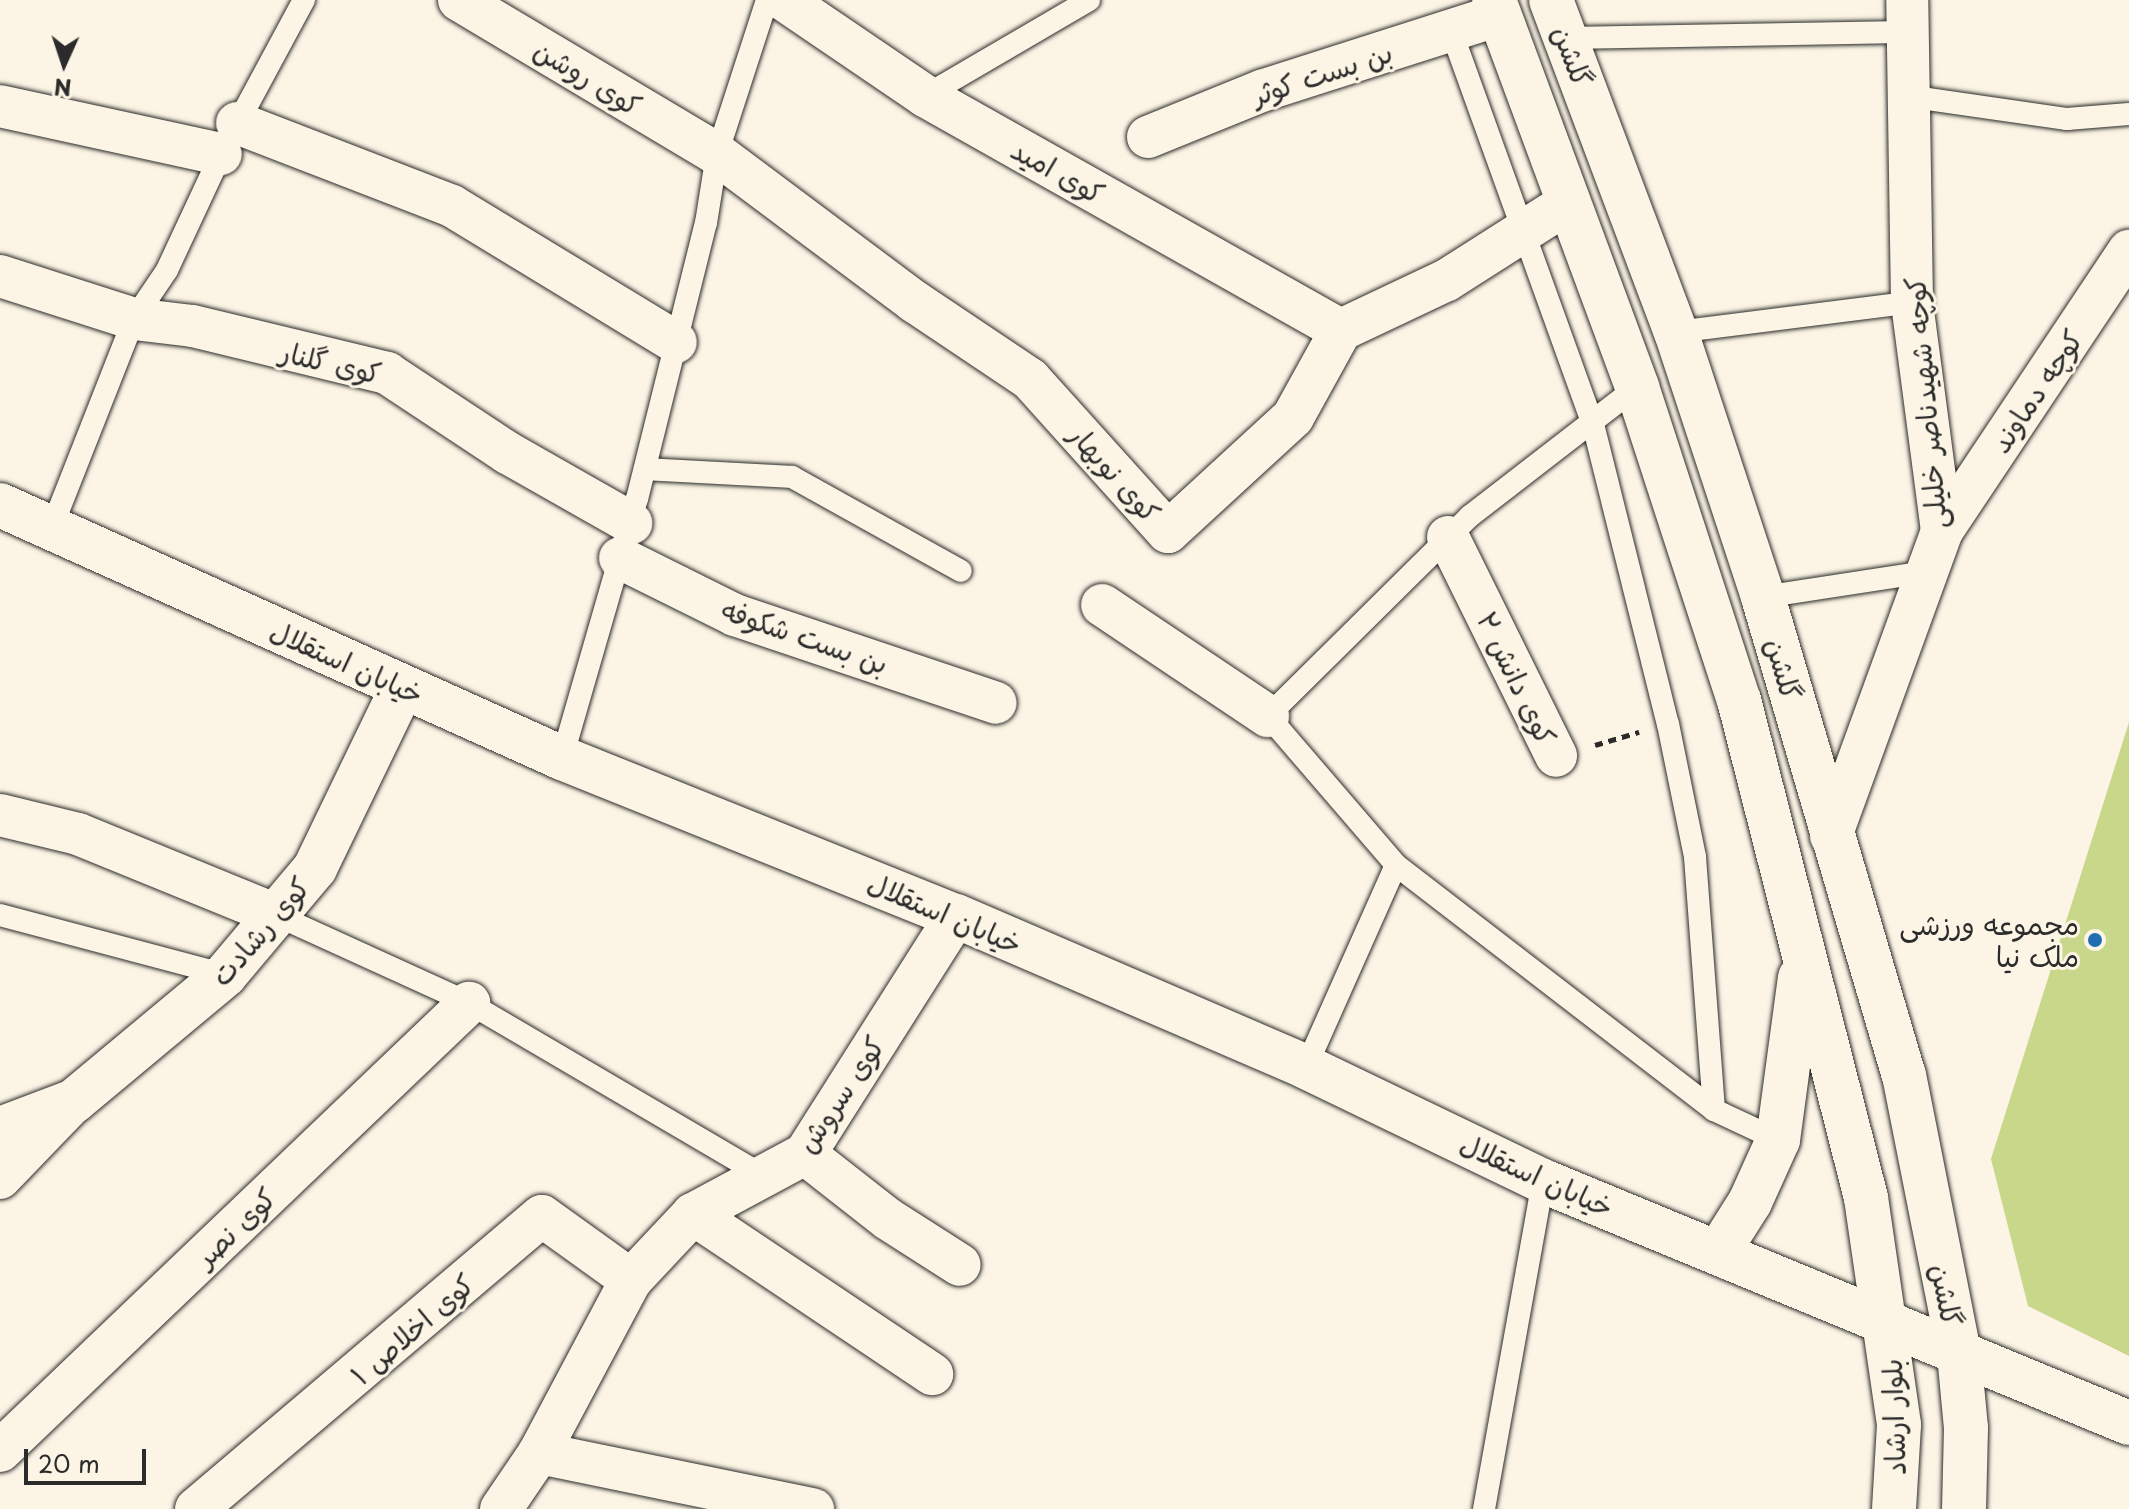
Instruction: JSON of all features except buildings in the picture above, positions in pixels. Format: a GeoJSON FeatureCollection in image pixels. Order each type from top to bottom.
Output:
{"type":"FeatureCollection","features":[{"type":"Feature","properties":{"kind":"main road","name":"گلشن"},"geometry":{"type":"LineString","coordinates":[[1496,7],[1637,387],[1739,700],[1863,1183],[1887,1325]]}},
{"type":"Feature","properties":{"kind":"main road","name":"گلشن"},"geometry":{"type":"LineString","coordinates":[[1558,19],[1676,332],[1763,597],[1904,1075],[1959,1354]]}},
{"type":"Feature","properties":{"kind":"main road","name":"خیابان استقلال"},"geometry":{"type":"LineString","coordinates":[[0,505],[562,758],[956,916],[1306,1067],[1543,1181],[1719,1251],[1887,1325],[2129,1423]]}},
{"type":"Feature","properties":{"kind":"main road","name":"کوی رشادت"},"geometry":{"type":"LineString","coordinates":[[0,1129],[74,1101],[225,975],[315,868],[402,688]]}},
{"type":"Feature","properties":{"kind":"main road"},"geometry":{"type":"LineString","coordinates":[[1719,1251],[1750,1202],[1778,1140],[1803,947]]}},
{"type":"Feature","properties":{"kind":"main road","name":"بلوار ارشاد"},"geometry":{"type":"LineString","coordinates":[[1887,1325],[1899,1425],[1894,1509]]}},
{"type":"Feature","properties":{"kind":"main road"},"geometry":{"type":"LineString","coordinates":[[1959,1354],[1966,1428],[1964,1509]]}},
{"type":"Feature","properties":{"kind":"street","name":"کوی روشن"},"geometry":{"type":"LineString","coordinates":[[459,0],[717,154]]}},
{"type":"Feature","properties":{"kind":"street","name":"کوی امید"},"geometry":{"type":"LineString","coordinates":[[784,0],[925,96],[1341,330]]}},
{"type":"Feature","properties":{"kind":"street","name":"بن بست کوثر"},"geometry":{"type":"LineString","coordinates":[[1148,137],[1264,90],[1452,33],[1496,7]]}},
{"type":"Feature","properties":{"kind":"street","name":"کوچه شهیدناصر خلیلی"},"geometry":{"type":"LineString","coordinates":[[1831,836],[1942,531],[1912,302],[1907,16]]}},
{"type":"Feature","properties":{"kind":"street"},"geometry":{"type":"LineString","coordinates":[[0,106],[229,139],[452,206],[676,342]]}},
{"type":"Feature","properties":{"kind":"street","name":"کوی نوبهار"},"geometry":{"type":"LineString","coordinates":[[717,154],[915,302],[1030,379],[1168,532],[1293,417],[1341,330]]}},
{"type":"Feature","properties":{"kind":"street"},"geometry":{"type":"LineString","coordinates":[[1341,330],[1447,280],[1568,203]]}},
{"type":"Feature","properties":{"kind":"street","name":"کوچه دماوند"},"geometry":{"type":"LineString","coordinates":[[1942,531],[2129,251]]}},
{"type":"Feature","properties":{"kind":"street","name":"کوی گلنار"},"geometry":{"type":"LineString","coordinates":[[0,276],[134,319],[193,326],[387,373],[508,453],[625,540]]}},
{"type":"Feature","properties":{"kind":"street","name":"کوی دانش ۲"},"geometry":{"type":"LineString","coordinates":[[1448,537],[1556,756]]}},
{"type":"Feature","properties":{"kind":"street","name":"بن بست شکوفه"},"geometry":{"type":"LineString","coordinates":[[625,540],[735,615],[996,703]]}},
{"type":"Feature","properties":{"kind":"street"},"geometry":{"type":"LineString","coordinates":[[1102,605],[1268,716]]}},
{"type":"Feature","properties":{"kind":"street"},"geometry":{"type":"LineString","coordinates":[[0,815],[78,834],[276,915]]}},
{"type":"Feature","properties":{"kind":"street","name":"کوی سروش"},"geometry":{"type":"LineString","coordinates":[[501,1509],[539,1453],[631,1280],[693,1214],[805,1154],[956,916]]}},
{"type":"Feature","properties":{"kind":"street","name":"کوی نصر"},"geometry":{"type":"LineString","coordinates":[[0,1451],[469,1003]]}},
{"type":"Feature","properties":{"kind":"street"},"geometry":{"type":"LineString","coordinates":[[0,1178],[74,1101]]}},
{"type":"Feature","properties":{"kind":"street"},"geometry":{"type":"LineString","coordinates":[[805,1154],[888,1219],[960,1265]]}},
{"type":"Feature","properties":{"kind":"street"},"geometry":{"type":"LineString","coordinates":[[693,1214],[932,1374]]}},
{"type":"Feature","properties":{"kind":"street","name":"کوی اخلاص ۱"},"geometry":{"type":"LineString","coordinates":[[196,1509],[542,1216],[631,1280]]}},
{"type":"Feature","properties":{"kind":"street"},"geometry":{"type":"LineString","coordinates":[[539,1453],[813,1509]]}},
{"type":"Feature","properties":{"kind":"lane"},"geometry":{"type":"LineString","coordinates":[[52,527],[134,319],[167,270],[229,139],[304,0]]}},
{"type":"Feature","properties":{"kind":"lane"},"geometry":{"type":"LineString","coordinates":[[562,758],[645,469],[717,154],[767,0]]}},
{"type":"Feature","properties":{"kind":"lane"},"geometry":{"type":"LineString","coordinates":[[925,96],[1089,0]]}},
{"type":"Feature","properties":{"kind":"lane"},"geometry":{"type":"LineString","coordinates":[[1558,19],[1907,16]]}},
{"type":"Feature","properties":{"kind":"lane"},"geometry":{"type":"LineString","coordinates":[[1452,33],[1521,233],[1593,424],[1668,724],[1695,857],[1714,1110]]}},
{"type":"Feature","properties":{"kind":"lane"},"geometry":{"type":"LineString","coordinates":[[1907,96],[2067,119],[2129,114]]}},
{"type":"Feature","properties":{"kind":"lane"},"geometry":{"type":"LineString","coordinates":[[1676,332],[1912,302]]}},
{"type":"Feature","properties":{"kind":"lane"},"geometry":{"type":"LineString","coordinates":[[1637,387],[1448,537],[1268,716],[1396,865],[1714,1110],[1778,1140]]}},
{"type":"Feature","properties":{"kind":"lane"},"geometry":{"type":"LineString","coordinates":[[645,469],[792,477],[961,571]]}},
{"type":"Feature","properties":{"kind":"lane"},"geometry":{"type":"LineString","coordinates":[[1763,597],[1927,572]]}},
{"type":"Feature","properties":{"kind":"lane"},"geometry":{"type":"LineString","coordinates":[[1306,1067],[1396,865]]}},
{"type":"Feature","properties":{"kind":"lane"},"geometry":{"type":"LineString","coordinates":[[0,915],[225,975]]}},
{"type":"Feature","properties":{"kind":"lane"},"geometry":{"type":"LineString","coordinates":[[276,915],[469,1003],[766,1177]]}},
{"type":"Feature","properties":{"kind":"lane"},"geometry":{"type":"LineString","coordinates":[[1484,1509],[1543,1181]]}},
{"type":"Feature","properties":{"kind":"path","name":"کوی دانش ۲"},"geometry":{"type":"LineString","coordinates":[[1556,756],[1668,724]]}},
{"type":"Feature","properties":{"kind":"green space","name":"مجموعه ورزشی ملک نیا"},"geometry":{"type":"Polygon","coordinates":[[[2129,722],[2129,1356],[2028,1306],[1991,1159],[2129,722]]]}},
{"type":"Feature","properties":{"kind":"place","name":"مجموعه ورزشی ملک نیا"},"geometry":{"type":"Point","coordinates":[2095,940]}}]}
